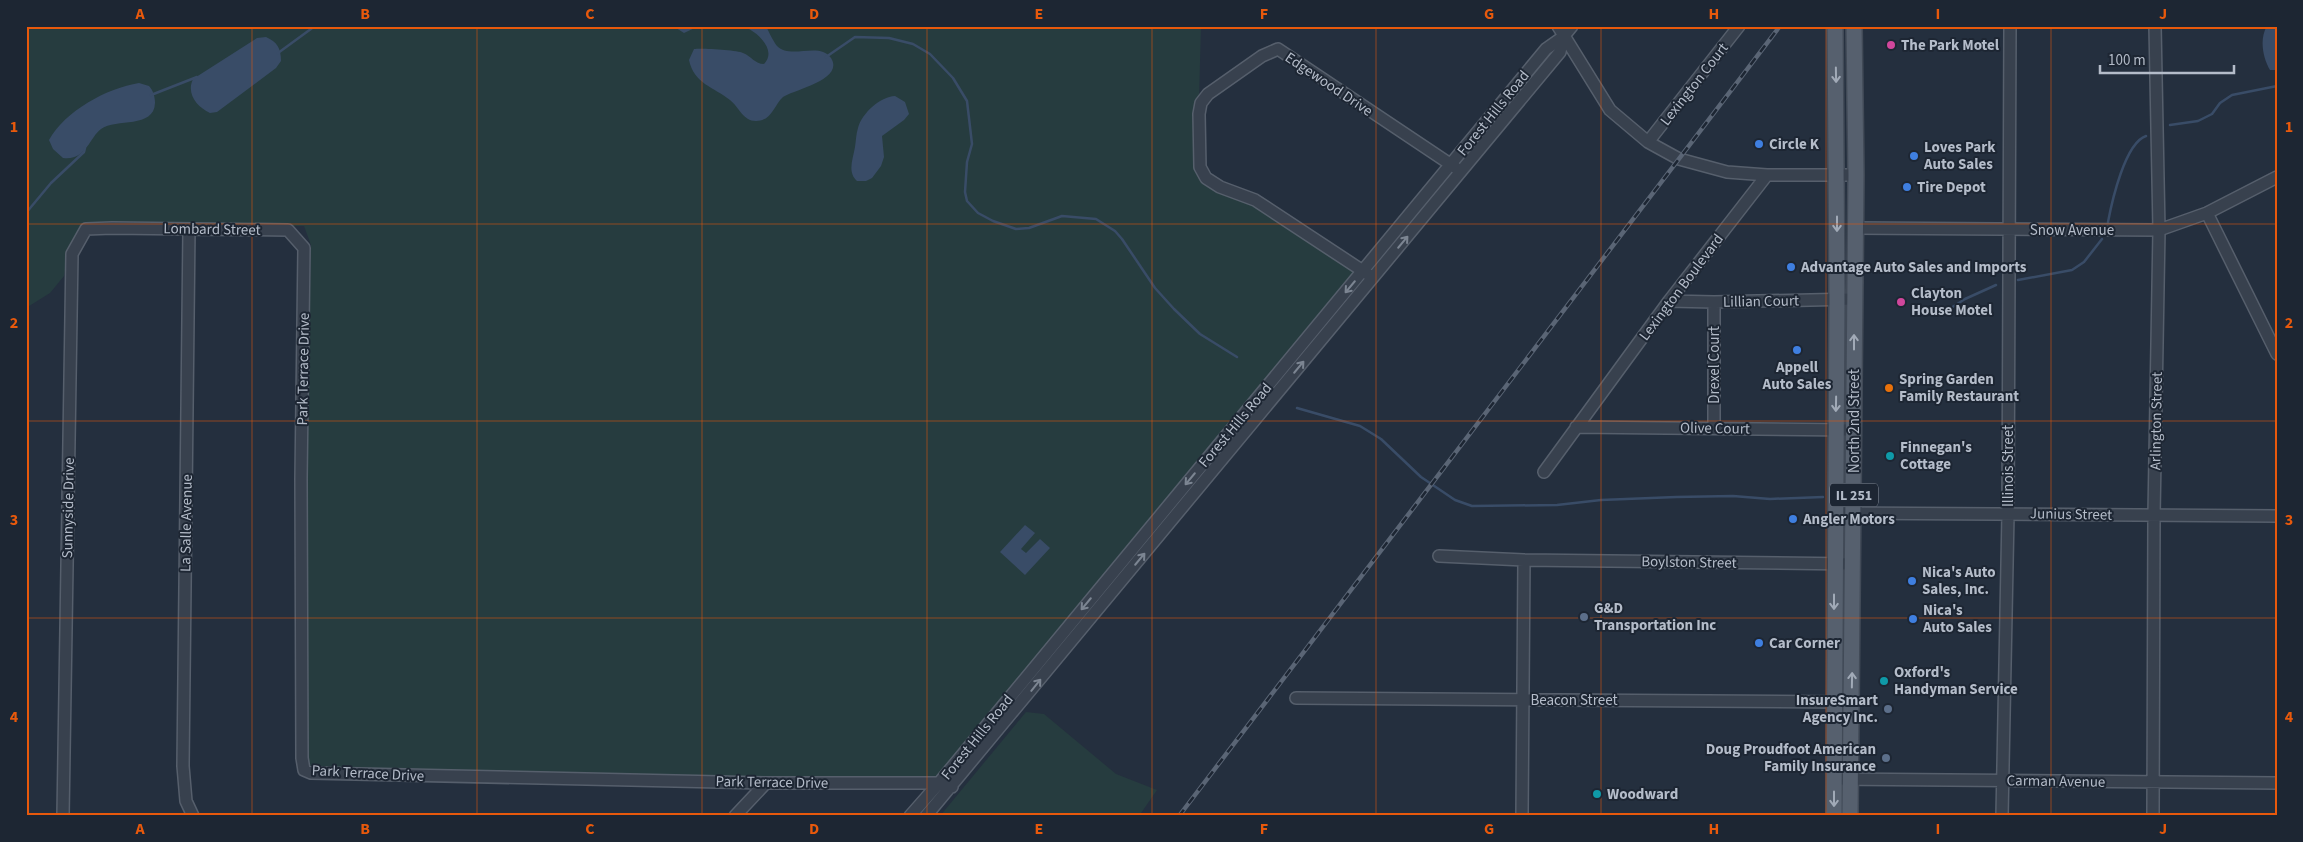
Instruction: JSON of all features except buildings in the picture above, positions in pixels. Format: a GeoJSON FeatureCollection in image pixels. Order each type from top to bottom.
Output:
{"type":"FeatureCollection","features":[{"type":"Feature","properties":{"kind":"main road","name":"North 2nd Street"},"geometry":{"type":"LineString","coordinates":[[1834,816],[1837,301],[1835,26]]}},
{"type":"Feature","properties":{"kind":"main road","name":"North 2nd Street"},"geometry":{"type":"LineString","coordinates":[[1850,816],[1856,175],[1854,26]]}},
{"type":"Feature","properties":{"kind":"street"},"geometry":{"type":"LineString","coordinates":[[1558,26],[1563,37],[1610,110],[1648,142],[1692,164],[1727,172],[1767,175],[1856,175]]}},
{"type":"Feature","properties":{"kind":"street","name":"Forest Hills Road"},"geometry":{"type":"LineString","coordinates":[[910,816],[1546,49],[1563,37],[1572,26]]}},
{"type":"Feature","properties":{"kind":"street","name":"Lexington Court"},"geometry":{"type":"LineString","coordinates":[[1648,142],[1739,26]]}},
{"type":"Feature","properties":{"kind":"street","name":"Illinois Street"},"geometry":{"type":"LineString","coordinates":[[2002,816],[2008,514],[2010,26]]}},
{"type":"Feature","properties":{"kind":"street","name":"Arlington Street"},"geometry":{"type":"LineString","coordinates":[[2153,816],[2154,515],[2160,230],[2155,26]]}},
{"type":"Feature","properties":{"kind":"street","name":"Forest Hills Road"},"geometry":{"type":"LineString","coordinates":[[926,816],[1560,52],[1563,37]]}},
{"type":"Feature","properties":{"kind":"street","name":"Edgewood Drive"},"geometry":{"type":"LineString","coordinates":[[1374,277],[1363,272],[1255,200],[1220,187],[1206,178],[1200,167],[1199,114],[1201,103],[1208,94],[1262,56],[1278,49],[1461,172]]}},
{"type":"Feature","properties":{"kind":"street","name":"Lexington Boulevard"},"geometry":{"type":"LineString","coordinates":[[1544,472],[1669,300],[1767,175]]}},
{"type":"Feature","properties":{"kind":"street","name":"Snow Avenue"},"geometry":{"type":"LineString","coordinates":[[1855,228],[2160,230],[2208,213],[2277,177]]}},
{"type":"Feature","properties":{"kind":"street"},"geometry":{"type":"LineString","coordinates":[[2208,213],[2277,354]]}},
{"type":"Feature","properties":{"kind":"street","name":"Lombard Street"},"geometry":{"type":"LineString","coordinates":[[112,228],[288,230],[304,248]]}},
{"type":"Feature","properties":{"kind":"street","name":"Sunnyside Drive"},"geometry":{"type":"LineString","coordinates":[[63,816],[72,254],[86,229],[112,228]]}},
{"type":"Feature","properties":{"kind":"street","name":"La Salle Avenue"},"geometry":{"type":"LineString","coordinates":[[189,229],[183,766],[186,801],[193,816]]}},
{"type":"Feature","properties":{"kind":"street","name":"Park Terrace Drive"},"geometry":{"type":"LineString","coordinates":[[304,248],[301,489],[302,758],[304,770],[311,773],[766,783],[939,783],[952,787]]}},
{"type":"Feature","properties":{"kind":"street","name":"Lillian Court"},"geometry":{"type":"LineString","coordinates":[[1669,300],[1714,302],[1837,301],[1854,299]]}},
{"type":"Feature","properties":{"kind":"street","name":"Drexel Court"},"geometry":{"type":"LineString","coordinates":[[1714,302],[1714,428]]}},
{"type":"Feature","properties":{"kind":"street","name":"Olive Court"},"geometry":{"type":"LineString","coordinates":[[1576,427],[1854,430]]}},
{"type":"Feature","properties":{"kind":"street","name":"Junius Street"},"geometry":{"type":"LineString","coordinates":[[1835,513],[2277,516]]}},
{"type":"Feature","properties":{"kind":"street","name":"Boylston Street"},"geometry":{"type":"LineString","coordinates":[[1439,556],[1524,560],[1853,564]]}},
{"type":"Feature","properties":{"kind":"street"},"geometry":{"type":"LineString","coordinates":[[1522,816],[1524,560]]}},
{"type":"Feature","properties":{"kind":"street"},"geometry":{"type":"LineString","coordinates":[[1101,587],[1110,594]]}},
{"type":"Feature","properties":{"kind":"street"},"geometry":{"type":"LineString","coordinates":[[1058,638],[1069,644]]}},
{"type":"Feature","properties":{"kind":"street","name":"Beacon Street"},"geometry":{"type":"LineString","coordinates":[[1296,698],[1851,702]]}},
{"type":"Feature","properties":{"kind":"street","name":"Carman Avenue"},"geometry":{"type":"LineString","coordinates":[[1834,779],[2277,783]]}},
{"type":"Feature","properties":{"kind":"street"},"geometry":{"type":"LineString","coordinates":[[735,816],[766,783]]}},
{"type":"Feature","properties":{"kind":"green space"},"geometry":{"type":"Polygon","coordinates":[[[26,26],[1201,26],[1197,173],[1358,269],[935,781],[300,775],[311,245],[304,226],[81,226],[69,249],[64,276],[50,293],[26,308],[26,26]]]}},
{"type":"Feature","properties":{"kind":"green space"},"geometry":{"type":"Polygon","coordinates":[[[1026,712],[1044,714],[1116,774],[1157,790],[1139,816],[940,816],[1026,712]]]}},
{"type":"Feature","properties":{"kind":"water"},"geometry":{"type":"Polygon","coordinates":[[[673,26],[699,26],[684,33],[673,26]]]}},
{"type":"Feature","properties":{"kind":"water"},"geometry":{"type":"Polygon","coordinates":[[[742,26],[766,26],[777,46],[783,50],[812,50],[826,53],[831,58],[833,66],[831,72],[816,83],[783,97],[766,118],[756,121],[748,119],[730,100],[705,84],[695,75],[689,60],[694,49],[711,49],[739,52],[746,54],[758,63],[764,64],[768,59],[768,53],[764,41],[748,28],[742,26]]]}},
{"type":"Feature","properties":{"kind":"water"},"geometry":{"type":"Polygon","coordinates":[[[2267,26],[2277,26],[2277,70],[2270,70],[2265,60],[2263,37],[2267,26]]]}},
{"type":"Feature","properties":{"kind":"water"},"geometry":{"type":"Polygon","coordinates":[[[266,37],[276,43],[280,52],[281,61],[276,68],[217,112],[210,113],[197,104],[191,90],[193,79],[257,38],[266,37]]]}},
{"type":"Feature","properties":{"kind":"water"},"geometry":{"type":"Polygon","coordinates":[[[139,83],[149,86],[154,96],[153,111],[148,116],[141,120],[116,124],[101,129],[82,153],[77,156],[63,158],[53,149],[49,140],[56,129],[76,111],[88,102],[114,90],[139,83]]]}},
{"type":"Feature","properties":{"kind":"water"},"geometry":{"type":"Polygon","coordinates":[[[895,96],[905,102],[909,114],[882,136],[884,157],[881,166],[872,178],[866,181],[857,181],[851,169],[860,122],[872,107],[883,99],[895,96]]]}},
{"type":"Feature","properties":{"kind":"water"},"geometry":{"type":"Polygon","coordinates":[[[1025,525],[1035,533],[1021,549],[1026,553],[1040,539],[1050,548],[1025,575],[1000,552],[1025,525]]]}},
{"type":"Feature","properties":{"kind":"waterway"},"geometry":{"type":"LineString","coordinates":[[278,53],[315,26]]}},
{"type":"Feature","properties":{"kind":"waterway"},"geometry":{"type":"LineString","coordinates":[[826,57],[855,37],[889,38],[913,44],[930,54],[953,78],[967,101],[972,144],[967,162],[965,192],[967,201],[978,213],[993,221],[1016,229],[1029,228],[1062,216],[1096,219],[1115,231],[1122,239],[1155,288],[1174,309],[1200,334],[1237,357]]}},
{"type":"Feature","properties":{"kind":"waterway"},"geometry":{"type":"LineString","coordinates":[[151,95],[197,77]]}},
{"type":"Feature","properties":{"kind":"waterway"},"geometry":{"type":"LineString","coordinates":[[2170,125],[2198,121],[2212,114],[2220,103],[2232,95],[2277,86]]}},
{"type":"Feature","properties":{"kind":"waterway"},"geometry":{"type":"LineString","coordinates":[[2108,222],[2116,187],[2126,161],[2132,149],[2146,136]]}},
{"type":"Feature","properties":{"kind":"waterway"},"geometry":{"type":"LineString","coordinates":[[26,213],[51,183],[84,152],[85,148]]}},
{"type":"Feature","properties":{"kind":"waterway"},"geometry":{"type":"LineString","coordinates":[[2018,280],[2072,270],[2084,262],[2102,239]]}},
{"type":"Feature","properties":{"kind":"waterway"},"geometry":{"type":"LineString","coordinates":[[1940,315],[1965,299],[1996,285]]}},
{"type":"Feature","properties":{"kind":"waterway"},"geometry":{"type":"LineString","coordinates":[[1297,408],[1360,426],[1381,439],[1421,477],[1455,500],[1472,506],[1557,505],[1601,500],[1676,497],[1733,496],[1770,499],[1823,497]]}},
{"type":"Feature","properties":{"kind":"railway"},"geometry":{"type":"LineString","coordinates":[[1179,816],[1780,26]]}},
{"type":"Feature","properties":{"kind":"place","name":"The Park Motel"},"geometry":{"type":"Point","coordinates":[1891,45]}},
{"type":"Feature","properties":{"kind":"place","name":"Circle K"},"geometry":{"type":"Point","coordinates":[1759,144]}},
{"type":"Feature","properties":{"kind":"place","name":"Loves Park Auto Sales"},"geometry":{"type":"Point","coordinates":[1914,156]}},
{"type":"Feature","properties":{"kind":"place","name":"Tire Depot"},"geometry":{"type":"Point","coordinates":[1907,187]}},
{"type":"Feature","properties":{"kind":"place","name":"Advantage Auto Sales and Imports"},"geometry":{"type":"Point","coordinates":[1791,267]}},
{"type":"Feature","properties":{"kind":"place","name":"Clayton House Motel"},"geometry":{"type":"Point","coordinates":[1901,302]}},
{"type":"Feature","properties":{"kind":"place","name":"Appell Auto Sales"},"geometry":{"type":"Point","coordinates":[1797,350]}},
{"type":"Feature","properties":{"kind":"place","name":"Spring Garden Family Restaurant"},"geometry":{"type":"Point","coordinates":[1889,388]}},
{"type":"Feature","properties":{"kind":"place","name":"Finnegan's Cottage"},"geometry":{"type":"Point","coordinates":[1890,456]}},
{"type":"Feature","properties":{"kind":"place","name":"Angler Motors"},"geometry":{"type":"Point","coordinates":[1793,519]}},
{"type":"Feature","properties":{"kind":"place","name":"Nica's Auto Sales, Inc."},"geometry":{"type":"Point","coordinates":[1912,581]}},
{"type":"Feature","properties":{"kind":"place","name":"G&D Transportation Inc"},"geometry":{"type":"Point","coordinates":[1584,617]}},
{"type":"Feature","properties":{"kind":"place","name":"Nica's Auto Sales"},"geometry":{"type":"Point","coordinates":[1913,619]}},
{"type":"Feature","properties":{"kind":"place","name":"Car Corner"},"geometry":{"type":"Point","coordinates":[1759,643]}},
{"type":"Feature","properties":{"kind":"place","name":"Oxford's Handyman Service"},"geometry":{"type":"Point","coordinates":[1884,681]}},
{"type":"Feature","properties":{"kind":"place","name":"InsureSmart Agency Inc."},"geometry":{"type":"Point","coordinates":[1888,709]}},
{"type":"Feature","properties":{"kind":"place","name":"Doug Proudfoot American Family Insurance"},"geometry":{"type":"Point","coordinates":[1886,758]}},
{"type":"Feature","properties":{"kind":"place","name":"Woodward"},"geometry":{"type":"Point","coordinates":[1597,794]}}]}
